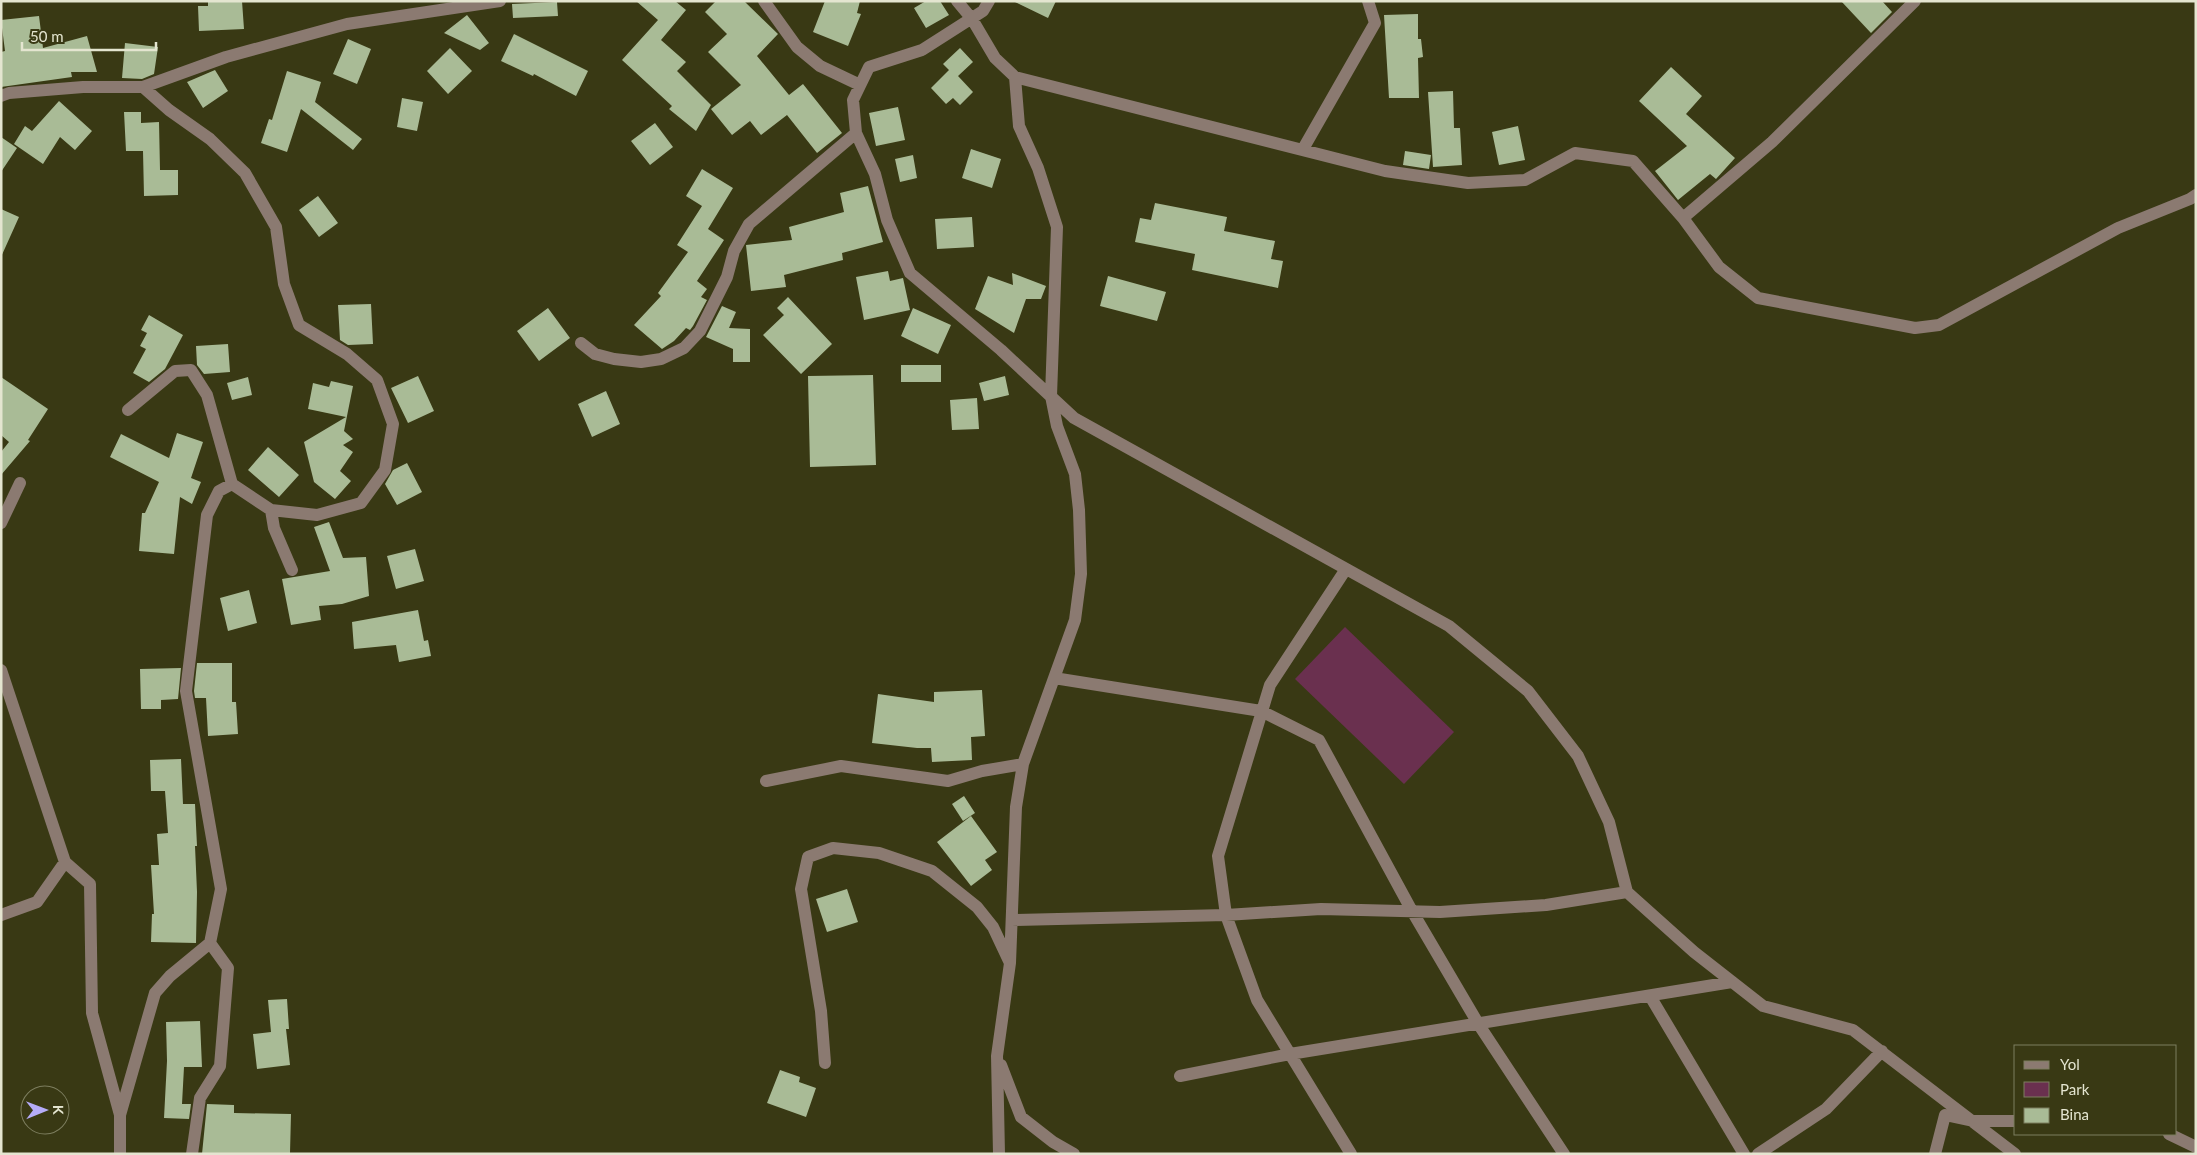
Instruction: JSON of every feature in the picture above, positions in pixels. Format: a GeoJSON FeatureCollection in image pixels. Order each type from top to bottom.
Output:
{"type":"FeatureCollection","features":[{"type":"Feature","properties":{"kind":"street"},"geometry":{"type":"LineString","coordinates":[[1,96],[9,93],[84,87],[143,87],[226,57],[347,24],[500,1]]}},
{"type":"Feature","properties":{"kind":"street"},"geometry":{"type":"LineString","coordinates":[[764,1],[797,47],[820,66],[860,85]]}},
{"type":"Feature","properties":{"kind":"street"},"geometry":{"type":"LineString","coordinates":[[957,1],[972,19],[995,58],[1015,77],[1385,171],[1468,184],[1525,180],[1575,153],[1633,161],[1683,218],[1719,267],[1758,298],[1915,328],[1939,326],[2118,228],[2196,195]]}},
{"type":"Feature","properties":{"kind":"street"},"geometry":{"type":"LineString","coordinates":[[990,1],[983,11],[972,19],[922,50],[869,67],[853,100],[856,133],[875,174],[887,220],[910,273],[1001,350],[1074,418],[1449,626],[1528,691],[1578,756],[1609,822],[1627,892],[1694,952],[1763,1006],[1853,1030],[2015,1154]]}},
{"type":"Feature","properties":{"kind":"street"},"geometry":{"type":"LineString","coordinates":[[1303,149],[1375,23],[1368,1]]}},
{"type":"Feature","properties":{"kind":"street"},"geometry":{"type":"LineString","coordinates":[[1683,218],[1772,142],[1915,1]]}},
{"type":"Feature","properties":{"kind":"street"},"geometry":{"type":"LineString","coordinates":[[999,1154],[998,1056],[1010,964],[1016,807],[1023,764],[1075,620],[1080,574],[1079,510],[1076,474],[1057,426],[1051,396],[1057,228],[1038,168],[1019,126],[1015,77]]}},
{"type":"Feature","properties":{"kind":"street"},"geometry":{"type":"LineString","coordinates":[[128,410],[174,370],[191,370],[206,395],[232,484],[272,510],[316,515],[361,503],[386,470],[393,424],[377,380],[347,354],[299,325],[284,284],[276,227],[245,173],[210,138],[169,110],[143,87]]}},
{"type":"Feature","properties":{"kind":"street"},"geometry":{"type":"LineString","coordinates":[[582,342],[595,354],[614,359],[640,362],[661,359],[684,348],[700,330],[727,277],[734,251],[749,224],[856,133]]}},
{"type":"Feature","properties":{"kind":"street"},"geometry":{"type":"LineString","coordinates":[[1,524],[20,483]]}},
{"type":"Feature","properties":{"kind":"street"},"geometry":{"type":"LineString","coordinates":[[120,1115],[155,993],[170,976],[210,944],[220,889],[186,691],[207,515],[219,492],[232,484]]}},
{"type":"Feature","properties":{"kind":"street"},"geometry":{"type":"LineString","coordinates":[[272,510],[274,528],[292,570]]}},
{"type":"Feature","properties":{"kind":"street"},"geometry":{"type":"LineString","coordinates":[[1346,569],[1270,685],[1218,856],[1226,915],[1257,1000],[1351,1154]]}},
{"type":"Feature","properties":{"kind":"street"},"geometry":{"type":"LineString","coordinates":[[1,670],[65,862],[90,884],[92,1013],[120,1115],[120,1154]]}},
{"type":"Feature","properties":{"kind":"street"},"geometry":{"type":"LineString","coordinates":[[1054,678],[1261,711],[1319,740],[1412,911],[1478,1025],[1564,1154]]}},
{"type":"Feature","properties":{"kind":"street"},"geometry":{"type":"LineString","coordinates":[[766,781],[841,766],[948,781],[982,771],[1023,764]]}},
{"type":"Feature","properties":{"kind":"street"},"geometry":{"type":"LineString","coordinates":[[825,1062],[821,1011],[801,890],[808,857],[833,848],[879,853],[932,871],[977,907],[993,927],[1010,964]]}},
{"type":"Feature","properties":{"kind":"street"},"geometry":{"type":"LineString","coordinates":[[1,915],[38,902],[65,862]]}},
{"type":"Feature","properties":{"kind":"street"},"geometry":{"type":"LineString","coordinates":[[1012,920],[1226,915],[1321,909],[1440,912],[1546,905],[1627,892]]}},
{"type":"Feature","properties":{"kind":"street"},"geometry":{"type":"LineString","coordinates":[[192,1154],[200,1098],[220,1066],[221,1057],[228,968],[210,944]]}},
{"type":"Feature","properties":{"kind":"street"},"geometry":{"type":"LineString","coordinates":[[1180,1076],[1290,1054],[1478,1025],[1732,982]]}},
{"type":"Feature","properties":{"kind":"street"},"geometry":{"type":"LineString","coordinates":[[1650,996],[1744,1154]]}},
{"type":"Feature","properties":{"kind":"street"},"geometry":{"type":"LineString","coordinates":[[1758,1154],[1826,1109],[1882,1051]]}},
{"type":"Feature","properties":{"kind":"street"},"geometry":{"type":"LineString","coordinates":[[998,1056],[1021,1116],[1054,1142],[1074,1154]]}},
{"type":"Feature","properties":{"kind":"street"},"geometry":{"type":"LineString","coordinates":[[1935,1154],[1945,1115],[1974,1121],[2014,1121]]}},
{"type":"Feature","properties":{"kind":"street"},"geometry":{"type":"LineString","coordinates":[[2171,1135],[2196,1147]]}},
{"type":"Feature","properties":{"kind":"green space"},"geometry":{"type":"Polygon","coordinates":[[[1345,627],[1454,732],[1404,784],[1295,679],[1345,627]]]}},
{"type":"Feature","properties":{"kind":"building"},"geometry":{"type":"Polygon","coordinates":[[[208,1],[242,1],[244,29],[199,31],[198,6],[208,6],[208,1]]]}},
{"type":"Feature","properties":{"kind":"building"},"geometry":{"type":"Polygon","coordinates":[[[636,1],[675,1],[686,10],[661,40],[686,62],[677,71],[711,105],[696,131],[669,109],[672,106],[622,60],[658,20],[636,1]]]}},
{"type":"Feature","properties":{"kind":"building"},"geometry":{"type":"Polygon","coordinates":[[[716,1],[744,1],[778,34],[757,56],[789,95],[803,84],[842,133],[817,153],[787,115],[761,135],[750,121],[732,135],[711,109],[741,85],[708,52],[727,34],[705,12],[716,1]]]}},
{"type":"Feature","properties":{"kind":"building"},"geometry":{"type":"Polygon","coordinates":[[[825,1],[860,1],[857,13],[861,14],[848,46],[813,32],[825,1]]]}},
{"type":"Feature","properties":{"kind":"building"},"geometry":{"type":"Polygon","coordinates":[[[926,1],[940,1],[949,15],[926,28],[914,8],[926,1]]]}},
{"type":"Feature","properties":{"kind":"building"},"geometry":{"type":"Polygon","coordinates":[[[1013,1],[1056,1],[1048,18],[1013,1]]]}},
{"type":"Feature","properties":{"kind":"building"},"geometry":{"type":"Polygon","coordinates":[[[1841,1],[1882,1],[1892,12],[1871,33],[1841,1]]]}},
{"type":"Feature","properties":{"kind":"building"},"geometry":{"type":"Polygon","coordinates":[[[557,2],[558,16],[513,18],[512,4],[557,2]]]}},
{"type":"Feature","properties":{"kind":"building"},"geometry":{"type":"Polygon","coordinates":[[[1418,14],[1418,39],[1421,39],[1423,57],[1418,58],[1419,98],[1389,98],[1384,15],[1418,14]]]}},
{"type":"Feature","properties":{"kind":"building"},"geometry":{"type":"Polygon","coordinates":[[[467,15],[489,43],[480,50],[444,33],[467,15]]]}},
{"type":"Feature","properties":{"kind":"building"},"geometry":{"type":"Polygon","coordinates":[[[39,16],[43,48],[87,36],[97,72],[71,72],[72,77],[1,87],[1,52],[5,51],[1,20],[39,16]]]}},
{"type":"Feature","properties":{"kind":"building"},"geometry":{"type":"Polygon","coordinates":[[[514,34],[588,71],[576,96],[534,74],[533,76],[501,61],[514,34]]]}},
{"type":"Feature","properties":{"kind":"building"},"geometry":{"type":"Polygon","coordinates":[[[348,39],[371,49],[357,84],[333,74],[348,39]]]}},
{"type":"Feature","properties":{"kind":"building"},"geometry":{"type":"Polygon","coordinates":[[[125,43],[158,47],[154,74],[142,79],[122,78],[125,43]]]}},
{"type":"Feature","properties":{"kind":"building"},"geometry":{"type":"Polygon","coordinates":[[[450,48],[472,71],[448,94],[427,71],[450,48]]]}},
{"type":"Feature","properties":{"kind":"building"},"geometry":{"type":"Polygon","coordinates":[[[960,48],[973,62],[958,76],[973,92],[960,105],[953,98],[946,104],[931,88],[949,70],[943,64],[960,48]]]}},
{"type":"Feature","properties":{"kind":"building"},"geometry":{"type":"Polygon","coordinates":[[[1671,67],[1702,96],[1686,114],[1735,158],[1716,179],[1710,174],[1678,200],[1655,171],[1687,146],[1639,101],[1671,67]]]}},
{"type":"Feature","properties":{"kind":"building"},"geometry":{"type":"Polygon","coordinates":[[[215,70],[228,91],[203,108],[187,82],[215,70]]]}},
{"type":"Feature","properties":{"kind":"building"},"geometry":{"type":"Polygon","coordinates":[[[287,71],[321,82],[315,102],[362,139],[353,150],[301,109],[287,152],[261,143],[269,119],[272,120],[287,71]]]}},
{"type":"Feature","properties":{"kind":"building"},"geometry":{"type":"Polygon","coordinates":[[[1453,91],[1454,128],[1460,128],[1462,165],[1433,167],[1428,92],[1453,91]]]}},
{"type":"Feature","properties":{"kind":"building"},"geometry":{"type":"Polygon","coordinates":[[[402,98],[423,102],[417,131],[397,127],[402,98]]]}},
{"type":"Feature","properties":{"kind":"building"},"geometry":{"type":"Polygon","coordinates":[[[59,101],[92,131],[75,150],[60,137],[43,164],[14,144],[25,126],[32,131],[59,101]]]}},
{"type":"Feature","properties":{"kind":"building"},"geometry":{"type":"Polygon","coordinates":[[[898,107],[905,140],[876,146],[869,113],[898,107]]]}},
{"type":"Feature","properties":{"kind":"building"},"geometry":{"type":"Polygon","coordinates":[[[124,112],[141,112],[141,123],[159,122],[160,170],[178,170],[178,195],[144,196],[143,151],[126,151],[124,112]]]}},
{"type":"Feature","properties":{"kind":"building"},"geometry":{"type":"Polygon","coordinates":[[[655,123],[673,147],[650,165],[631,141],[655,123]]]}},
{"type":"Feature","properties":{"kind":"building"},"geometry":{"type":"Polygon","coordinates":[[[1518,126],[1525,160],[1499,165],[1492,132],[1518,126]]]}},
{"type":"Feature","properties":{"kind":"building"},"geometry":{"type":"Polygon","coordinates":[[[1,137],[17,148],[1,172],[1,137]]]}},
{"type":"Feature","properties":{"kind":"building"},"geometry":{"type":"Polygon","coordinates":[[[971,149],[1001,159],[992,188],[962,178],[971,149]]]}},
{"type":"Feature","properties":{"kind":"building"},"geometry":{"type":"Polygon","coordinates":[[[1405,151],[1431,155],[1429,169],[1403,165],[1405,151]]]}},
{"type":"Feature","properties":{"kind":"building"},"geometry":{"type":"Polygon","coordinates":[[[913,155],[917,178],[900,182],[895,159],[913,155]]]}},
{"type":"Feature","properties":{"kind":"building"},"geometry":{"type":"Polygon","coordinates":[[[702,169],[733,188],[708,229],[724,240],[697,281],[707,289],[701,297],[707,300],[693,326],[690,330],[686,328],[674,341],[662,349],[634,325],[661,296],[658,293],[688,252],[677,245],[702,206],[686,196],[702,169]]]}},
{"type":"Feature","properties":{"kind":"building"},"geometry":{"type":"Polygon","coordinates":[[[868,186],[883,242],[842,253],[843,260],[784,275],[786,287],[751,291],[746,245],[792,240],[789,227],[844,212],[840,193],[868,186]]]}},
{"type":"Feature","properties":{"kind":"building"},"geometry":{"type":"Polygon","coordinates":[[[318,196],[338,223],[319,237],[299,210],[318,196]]]}},
{"type":"Feature","properties":{"kind":"building"},"geometry":{"type":"Polygon","coordinates":[[[1155,203],[1227,217],[1224,231],[1275,241],[1271,259],[1283,261],[1278,288],[1192,270],[1195,254],[1135,242],[1140,218],[1151,220],[1155,203]]]}},
{"type":"Feature","properties":{"kind":"building"},"geometry":{"type":"Polygon","coordinates":[[[1,209],[19,217],[1,257],[1,209]]]}},
{"type":"Feature","properties":{"kind":"building"},"geometry":{"type":"Polygon","coordinates":[[[972,217],[974,247],[937,249],[935,219],[972,217]]]}},
{"type":"Feature","properties":{"kind":"building"},"geometry":{"type":"Polygon","coordinates":[[[888,271],[890,281],[903,278],[910,310],[864,320],[856,277],[888,271]]]}},
{"type":"Feature","properties":{"kind":"building"},"geometry":{"type":"Polygon","coordinates":[[[1012,273],[1046,286],[1041,299],[1026,299],[1014,333],[975,309],[988,276],[1013,285],[1012,273]]]}},
{"type":"Feature","properties":{"kind":"building"},"geometry":{"type":"Polygon","coordinates":[[[1108,276],[1166,292],[1157,321],[1100,306],[1108,276]]]}},
{"type":"Feature","properties":{"kind":"building"},"geometry":{"type":"Polygon","coordinates":[[[788,297],[832,344],[801,374],[763,335],[784,315],[777,308],[788,297]]]}},
{"type":"Feature","properties":{"kind":"building"},"geometry":{"type":"Polygon","coordinates":[[[371,304],[373,344],[348,345],[340,340],[338,305],[371,304]]]}},
{"type":"Feature","properties":{"kind":"building"},"geometry":{"type":"Polygon","coordinates":[[[722,306],[736,312],[729,328],[750,329],[750,362],[733,362],[733,349],[706,337],[722,306]]]}},
{"type":"Feature","properties":{"kind":"building"},"geometry":{"type":"Polygon","coordinates":[[[548,308],[570,338],[539,361],[517,331],[548,308]]]}},
{"type":"Feature","properties":{"kind":"building"},"geometry":{"type":"Polygon","coordinates":[[[913,308],[951,325],[938,354],[901,336],[913,308]]]}},
{"type":"Feature","properties":{"kind":"building"},"geometry":{"type":"Polygon","coordinates":[[[149,315],[183,335],[165,369],[149,382],[133,373],[146,349],[140,346],[147,333],[141,330],[149,315]]]}},
{"type":"Feature","properties":{"kind":"building"},"geometry":{"type":"Polygon","coordinates":[[[228,344],[230,372],[204,374],[197,365],[196,346],[228,344]]]}},
{"type":"Feature","properties":{"kind":"building"},"geometry":{"type":"Polygon","coordinates":[[[901,365],[941,365],[941,382],[901,382],[901,365]]]}},
{"type":"Feature","properties":{"kind":"building"},"geometry":{"type":"Polygon","coordinates":[[[873,375],[876,465],[810,467],[808,376],[873,375]]]}},
{"type":"Feature","properties":{"kind":"building"},"geometry":{"type":"Polygon","coordinates":[[[418,376],[434,411],[408,423],[391,388],[418,376]]]}},
{"type":"Feature","properties":{"kind":"building"},"geometry":{"type":"Polygon","coordinates":[[[1005,376],[1009,395],[984,401],[979,383],[1005,376]]]}},
{"type":"Feature","properties":{"kind":"building"},"geometry":{"type":"Polygon","coordinates":[[[1,377],[48,409],[28,440],[30,441],[1,475],[1,452],[9,442],[1,435],[1,377]]]}},
{"type":"Feature","properties":{"kind":"building"},"geometry":{"type":"Polygon","coordinates":[[[248,377],[252,395],[232,400],[227,383],[248,377]]]}},
{"type":"Feature","properties":{"kind":"building"},"geometry":{"type":"Polygon","coordinates":[[[331,381],[353,386],[344,431],[353,439],[343,445],[353,452],[340,471],[351,481],[335,499],[314,482],[304,442],[346,417],[308,409],[313,383],[329,387],[331,381]]]}},
{"type":"Feature","properties":{"kind":"building"},"geometry":{"type":"Polygon","coordinates":[[[606,391],[620,424],[592,437],[578,404],[606,391]]]}},
{"type":"Feature","properties":{"kind":"building"},"geometry":{"type":"Polygon","coordinates":[[[977,398],[979,429],[952,430],[950,400],[977,398]]]}},
{"type":"Feature","properties":{"kind":"building"},"geometry":{"type":"Polygon","coordinates":[[[177,433],[203,442],[191,478],[201,482],[192,504],[180,497],[174,554],[139,551],[142,513],[145,513],[159,482],[110,457],[121,434],[169,458],[177,433]]]}},
{"type":"Feature","properties":{"kind":"building"},"geometry":{"type":"Polygon","coordinates":[[[268,447],[299,475],[279,497],[248,470],[268,447]]]}},
{"type":"Feature","properties":{"kind":"building"},"geometry":{"type":"Polygon","coordinates":[[[407,463],[422,492],[397,505],[385,484],[393,470],[407,463]]]}},
{"type":"Feature","properties":{"kind":"building"},"geometry":{"type":"Polygon","coordinates":[[[329,522],[343,558],[366,557],[369,596],[342,604],[319,606],[321,620],[291,625],[282,579],[330,571],[314,527],[329,522]]]}},
{"type":"Feature","properties":{"kind":"building"},"geometry":{"type":"Polygon","coordinates":[[[415,549],[424,581],[396,589],[387,556],[415,549]]]}},
{"type":"Feature","properties":{"kind":"building"},"geometry":{"type":"Polygon","coordinates":[[[249,590],[257,623],[228,631],[220,598],[249,590]]]}},
{"type":"Feature","properties":{"kind":"building"},"geometry":{"type":"Polygon","coordinates":[[[418,610],[424,641],[428,640],[431,656],[399,662],[396,645],[354,649],[352,622],[418,610]]]}},
{"type":"Feature","properties":{"kind":"building"},"geometry":{"type":"Polygon","coordinates":[[[197,663],[232,663],[232,702],[236,702],[238,734],[208,736],[206,698],[195,698],[197,663]]]}},
{"type":"Feature","properties":{"kind":"building"},"geometry":{"type":"Polygon","coordinates":[[[181,668],[178,699],[161,700],[161,709],[141,709],[140,669],[181,668]]]}},
{"type":"Feature","properties":{"kind":"building"},"geometry":{"type":"Polygon","coordinates":[[[982,690],[985,736],[971,737],[972,760],[932,762],[931,748],[872,743],[878,694],[934,702],[934,692],[982,690]]]}},
{"type":"Feature","properties":{"kind":"building"},"geometry":{"type":"Polygon","coordinates":[[[181,759],[183,804],[195,804],[197,846],[195,846],[197,892],[196,943],[151,942],[152,914],[154,914],[151,865],[159,865],[157,834],[168,833],[165,791],[151,791],[150,760],[181,759]]]}},
{"type":"Feature","properties":{"kind":"building"},"geometry":{"type":"Polygon","coordinates":[[[964,796],[975,813],[963,821],[952,804],[964,796]]]}},
{"type":"Feature","properties":{"kind":"building"},"geometry":{"type":"Polygon","coordinates":[[[971,816],[997,852],[985,860],[992,870],[971,886],[937,842],[971,816]]]}},
{"type":"Feature","properties":{"kind":"building"},"geometry":{"type":"Polygon","coordinates":[[[847,889],[858,922],[827,932],[816,899],[847,889]]]}},
{"type":"Feature","properties":{"kind":"building"},"geometry":{"type":"Polygon","coordinates":[[[287,999],[289,1029],[286,1029],[290,1065],[257,1069],[253,1034],[271,1032],[268,1000],[287,999]]]}},
{"type":"Feature","properties":{"kind":"building"},"geometry":{"type":"Polygon","coordinates":[[[200,1021],[202,1067],[184,1067],[182,1104],[191,1104],[189,1119],[164,1118],[167,1061],[166,1022],[200,1021]]]}},
{"type":"Feature","properties":{"kind":"building"},"geometry":{"type":"Polygon","coordinates":[[[780,1070],[800,1077],[799,1082],[816,1088],[806,1117],[767,1103],[780,1070]]]}},
{"type":"Feature","properties":{"kind":"building"},"geometry":{"type":"Polygon","coordinates":[[[207,1104],[234,1105],[234,1113],[291,1114],[290,1153],[202,1154],[207,1104]]]}}]}
